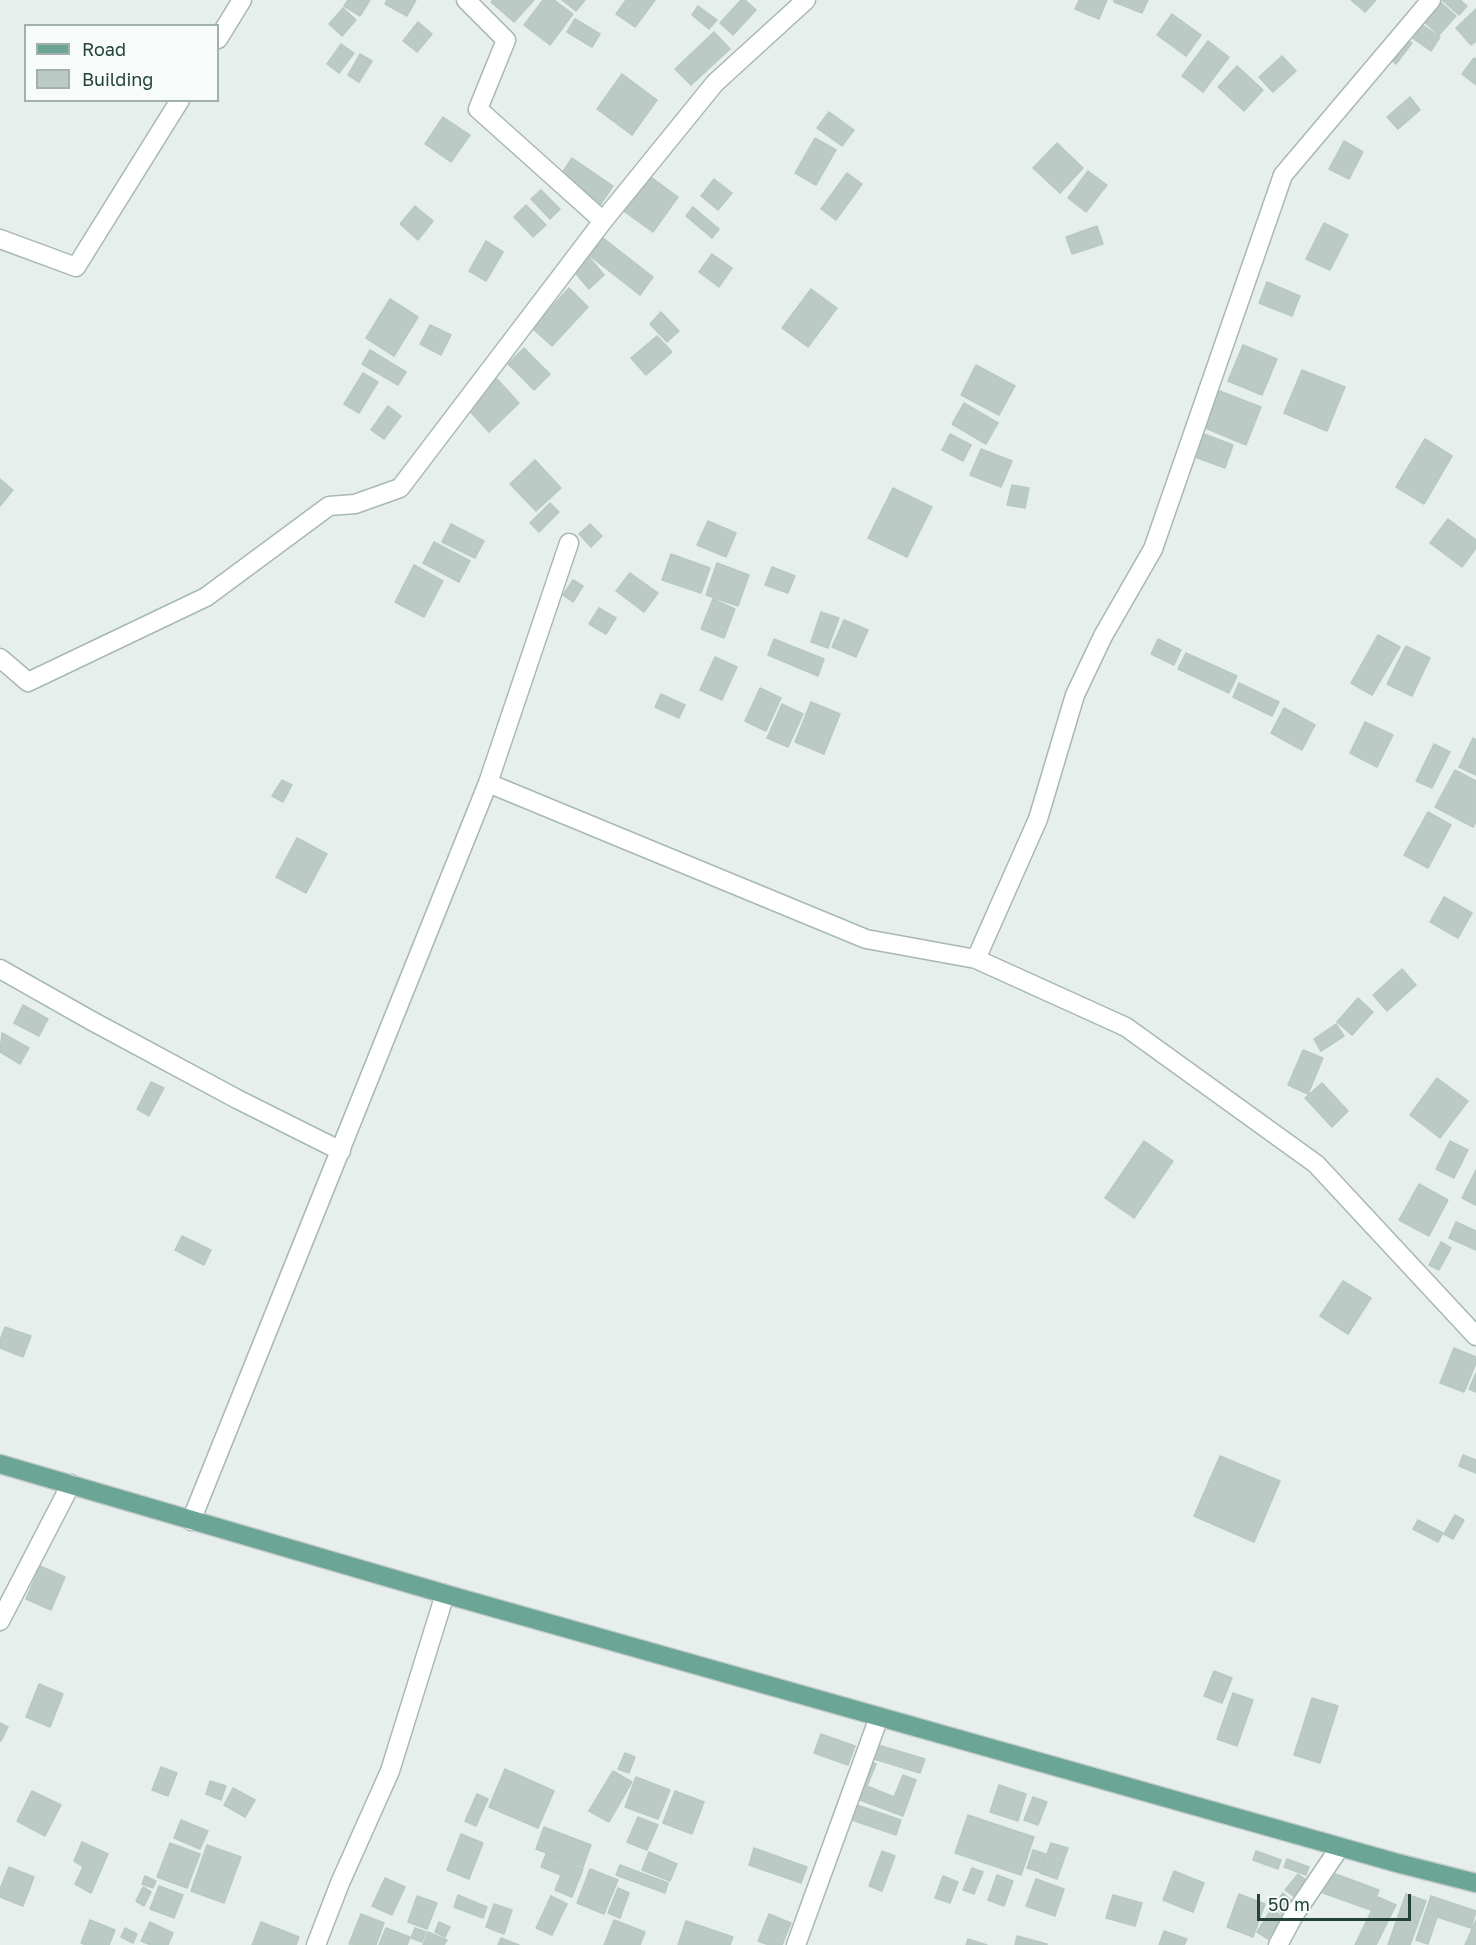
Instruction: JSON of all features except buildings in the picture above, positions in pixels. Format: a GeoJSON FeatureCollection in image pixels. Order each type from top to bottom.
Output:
{"type":"FeatureCollection","features":[{"type":"Feature","properties":{"kind":"main road"},"geometry":{"type":"LineString","coordinates":[[0,1464],[445,1594],[1476,1884]]}},
{"type":"Feature","properties":{"kind":"street"},"geometry":{"type":"LineString","coordinates":[[219,37],[242,0]]}},
{"type":"Feature","properties":{"kind":"street"},"geometry":{"type":"LineString","coordinates":[[466,0],[506,40],[478,109],[603,221]]}},
{"type":"Feature","properties":{"kind":"street"},"geometry":{"type":"LineString","coordinates":[[0,658],[28,682],[206,597],[329,506],[355,504],[400,488],[603,221],[715,83],[806,0]]}},
{"type":"Feature","properties":{"kind":"street"},"geometry":{"type":"LineString","coordinates":[[976,959],[1038,819],[1075,695],[1103,636],[1153,549],[1283,175],[1431,0]]}},
{"type":"Feature","properties":{"kind":"street"},"geometry":{"type":"LineString","coordinates":[[0,239],[76,267],[179,102]]}},
{"type":"Feature","properties":{"kind":"street"},"geometry":{"type":"LineString","coordinates":[[191,1521],[488,783],[569,543]]}},
{"type":"Feature","properties":{"kind":"street"},"geometry":{"type":"LineString","coordinates":[[488,783],[866,939],[976,959],[1126,1027],[1316,1164],[1476,1336]]}},
{"type":"Feature","properties":{"kind":"street"},"geometry":{"type":"LineString","coordinates":[[0,969],[237,1099],[341,1151]]}},
{"type":"Feature","properties":{"kind":"street"},"geometry":{"type":"LineString","coordinates":[[0,1621],[71,1484]]}},
{"type":"Feature","properties":{"kind":"street"},"geometry":{"type":"LineString","coordinates":[[316,1945],[340,1883],[390,1771],[445,1594]]}},
{"type":"Feature","properties":{"kind":"street"},"geometry":{"type":"LineString","coordinates":[[796,1945],[879,1717]]}},
{"type":"Feature","properties":{"kind":"street"},"geometry":{"type":"LineString","coordinates":[[1278,1945],[1294,1915],[1340,1847]]}}]}
